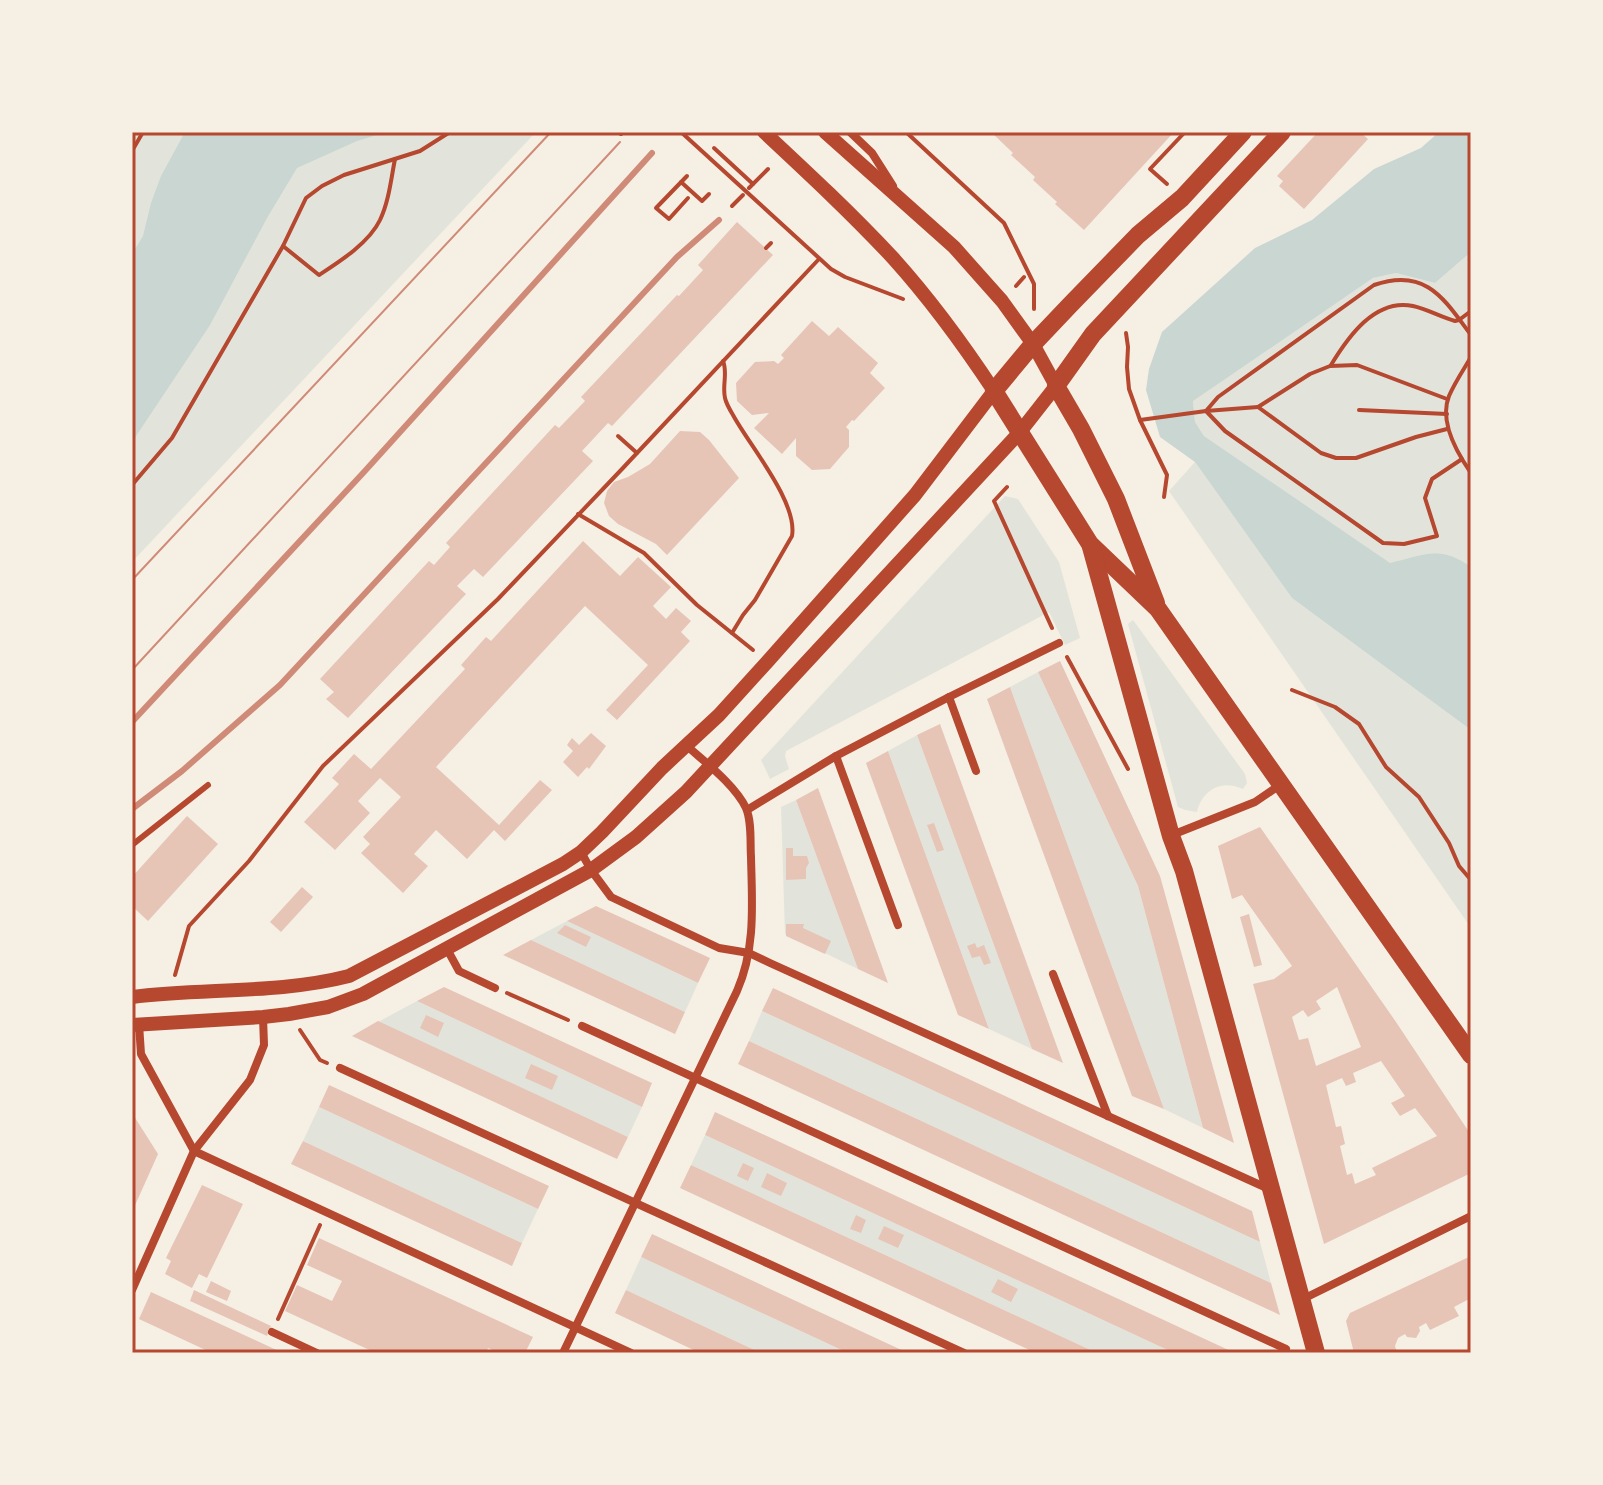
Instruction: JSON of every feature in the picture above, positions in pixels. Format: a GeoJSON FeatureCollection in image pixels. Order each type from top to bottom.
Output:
{"type":"FeatureCollection","features":[{"type":"Feature","properties":{"kind":"main road"},"geometry":{"type":"LineString","coordinates":[[1243,132],[1182,198],[1138,235],[1033,344],[994,391],[1090,544],[1158,609],[1471,1055]]}},
{"type":"Feature","properties":{"kind":"main road"},"geometry":{"type":"LineString","coordinates":[[1158,609],[1116,499],[1056,386],[1093,334],[1282,132]]}},
{"type":"Feature","properties":{"kind":"main road"},"geometry":{"type":"LineString","coordinates":[[1090,544],[1171,836],[1184,871],[1316,1353]]}},
{"type":"Feature","properties":{"kind":"street"},"geometry":{"type":"LineString","coordinates":[[132,997],[263,988],[349,976],[581,852],[662,768],[719,715],[768,661],[915,495],[994,391],[962,343],[895,260],[764,132]]}},
{"type":"Feature","properties":{"kind":"street"},"geometry":{"type":"LineString","coordinates":[[631,1353],[194,1151],[141,1054],[136,1025],[263,1017],[328,1007],[363,994],[591,870],[636,837],[686,792],[1020,432],[1056,386],[1033,344],[1002,301],[964,258],[825,132]]}},
{"type":"Feature","properties":{"kind":"street"},"geometry":{"type":"LineString","coordinates":[[850,132],[872,153],[903,200]]}},
{"type":"Feature","properties":{"kind":"street"},"geometry":{"type":"LineString","coordinates":[[747,810],[836,756],[1059,643]]}},
{"type":"Feature","properties":{"kind":"street"},"geometry":{"type":"LineString","coordinates":[[949,697],[976,771]]}},
{"type":"Feature","properties":{"kind":"street"},"geometry":{"type":"LineString","coordinates":[[563,1353],[737,991],[749,953],[753,925],[747,810],[732,789],[687,746]]}},
{"type":"Feature","properties":{"kind":"street"},"geometry":{"type":"LineString","coordinates":[[836,756],[898,925]]}},
{"type":"Feature","properties":{"kind":"street"},"geometry":{"type":"LineString","coordinates":[[1171,836],[1255,802],[1280,785]]}},
{"type":"Feature","properties":{"kind":"street"},"geometry":{"type":"LineString","coordinates":[[581,852],[611,897],[719,948],[749,953],[1271,1190]]}},
{"type":"Feature","properties":{"kind":"street"},"geometry":{"type":"LineString","coordinates":[[447,949],[459,971],[495,988]]}},
{"type":"Feature","properties":{"kind":"street"},"geometry":{"type":"LineString","coordinates":[[1053,974],[1108,1116]]}},
{"type":"Feature","properties":{"kind":"street"},"geometry":{"type":"LineString","coordinates":[[132,1290],[194,1151],[250,1080],[264,1045],[263,1017]]}},
{"type":"Feature","properties":{"kind":"street"},"geometry":{"type":"LineString","coordinates":[[582,1026],[1286,1349]]}},
{"type":"Feature","properties":{"kind":"street"},"geometry":{"type":"LineString","coordinates":[[340,1068],[964,1353]]}},
{"type":"Feature","properties":{"kind":"street"},"geometry":{"type":"LineString","coordinates":[[1301,1300],[1471,1216]]}},
{"type":"Feature","properties":{"kind":"street"},"geometry":{"type":"LineString","coordinates":[[272,1332],[317,1353]]}},
{"type":"Feature","properties":{"kind":"lane"},"geometry":{"type":"LineString","coordinates":[[132,845],[208,785]]}},
{"type":"Feature","properties":{"kind":"path"},"geometry":{"type":"LineString","coordinates":[[132,151],[143,132]]}},
{"type":"Feature","properties":{"kind":"path"},"geometry":{"type":"LineString","coordinates":[[132,485],[172,438],[283,246],[306,198],[344,175],[420,151],[450,132]]}},
{"type":"Feature","properties":{"kind":"path"},"geometry":{"type":"LineString","coordinates":[[681,132],[831,269],[938,313]]}},
{"type":"Feature","properties":{"kind":"path"},"geometry":{"type":"LineString","coordinates":[[906,132],[1004,223],[1034,284],[1033,344]]}},
{"type":"Feature","properties":{"kind":"path"},"geometry":{"type":"LineString","coordinates":[[1182,198],[1150,169],[1185,132]]}},
{"type":"Feature","properties":{"kind":"path"},"geometry":{"type":"LineString","coordinates":[[714,148],[751,186],[768,169]]}},
{"type":"Feature","properties":{"kind":"path"},"geometry":{"type":"LineString","coordinates":[[283,246],[319,275],[344,259],[379,223],[395,159]]}},
{"type":"Feature","properties":{"kind":"path"},"geometry":{"type":"LineString","coordinates":[[687,176],[656,208],[669,219],[688,198]]}},
{"type":"Feature","properties":{"kind":"path"},"geometry":{"type":"LineString","coordinates":[[681,182],[702,201],[709,194]]}},
{"type":"Feature","properties":{"kind":"path"},"geometry":{"type":"LineString","coordinates":[[732,206],[743,195]]}},
{"type":"Feature","properties":{"kind":"path"},"geometry":{"type":"LineString","coordinates":[[766,248],[771,243]]}},
{"type":"Feature","properties":{"kind":"path"},"geometry":{"type":"LineString","coordinates":[[170,992],[189,926],[249,861],[323,766],[498,599],[819,259]]}},
{"type":"Feature","properties":{"kind":"path"},"geometry":{"type":"LineString","coordinates":[[1016,286],[1024,277]]}},
{"type":"Feature","properties":{"kind":"path"},"geometry":{"type":"LineString","coordinates":[[1206,411],[1218,397],[1374,285],[1391,279],[1407,280],[1427,287],[1446,300],[1471,335]]}},
{"type":"Feature","properties":{"kind":"path"},"geometry":{"type":"LineString","coordinates":[[1330,366],[1367,319],[1388,306],[1414,306],[1449,320],[1459,320],[1471,311]]}},
{"type":"Feature","properties":{"kind":"path"},"geometry":{"type":"LineString","coordinates":[[1126,333],[1129,389],[1140,420],[1167,475],[1164,497]]}},
{"type":"Feature","properties":{"kind":"path"},"geometry":{"type":"LineString","coordinates":[[1471,357],[1447,399],[1447,429],[1471,473]]}},
{"type":"Feature","properties":{"kind":"path"},"geometry":{"type":"LineString","coordinates":[[723,361],[726,368],[725,398],[783,498],[794,527],[792,536],[755,600],[732,633]]}},
{"type":"Feature","properties":{"kind":"path"},"geometry":{"type":"LineString","coordinates":[[1140,420],[1258,407],[1310,374],[1330,366],[1357,365],[1447,399]]}},
{"type":"Feature","properties":{"kind":"path"},"geometry":{"type":"LineString","coordinates":[[1258,407],[1321,453],[1336,458],[1356,458],[1447,429]]}},
{"type":"Feature","properties":{"kind":"path"},"geometry":{"type":"LineString","coordinates":[[1359,410],[1447,414]]}},
{"type":"Feature","properties":{"kind":"path"},"geometry":{"type":"LineString","coordinates":[[1206,411],[1225,431],[1383,543],[1404,544],[1437,536],[1425,498],[1432,479],[1462,459]]}},
{"type":"Feature","properties":{"kind":"path"},"geometry":{"type":"LineString","coordinates":[[618,436],[637,453]]}},
{"type":"Feature","properties":{"kind":"path"},"geometry":{"type":"LineString","coordinates":[[1007,487],[994,501],[1059,643],[1133,777]]}},
{"type":"Feature","properties":{"kind":"path"},"geometry":{"type":"LineString","coordinates":[[1471,506],[1471,516]]}},
{"type":"Feature","properties":{"kind":"path"},"geometry":{"type":"LineString","coordinates":[[578,514],[644,553],[697,605],[768,661]]}},
{"type":"Feature","properties":{"kind":"path"},"geometry":{"type":"LineString","coordinates":[[1292,690],[1335,707],[1359,724],[1386,767],[1419,797],[1449,843],[1459,866],[1471,880]]}},
{"type":"Feature","properties":{"kind":"path"},"geometry":{"type":"LineString","coordinates":[[495,988],[582,1026]]}},
{"type":"Feature","properties":{"kind":"path"},"geometry":{"type":"LineString","coordinates":[[289,1014],[320,1060],[340,1068]]}},
{"type":"Feature","properties":{"kind":"path"},"geometry":{"type":"LineString","coordinates":[[272,1332],[326,1212]]}},
{"type":"Feature","properties":{"kind":"shaded area"},"geometry":{"type":"Polygon","coordinates":[[[132,132],[536,132],[132,562],[132,132]]]}},
{"type":"Feature","properties":{"kind":"shaded area"},"geometry":{"type":"Polygon","coordinates":[[[185,132],[387,132],[357,141],[297,168],[210,325],[132,442],[132,250],[143,236],[161,176],[185,132]]]}},
{"type":"Feature","properties":{"kind":"shaded area"},"geometry":{"type":"Polygon","coordinates":[[[1439,132],[1471,132],[1471,252],[1435,283],[1396,273],[1373,278],[1193,401],[1195,422],[1204,436],[1390,563],[1432,553],[1450,556],[1471,567],[1471,730],[1292,598],[1195,462],[1160,437],[1146,390],[1149,369],[1162,332],[1255,248],[1312,220],[1374,169],[1421,148],[1439,132]]]}},
{"type":"Feature","properties":{"kind":"shaded area"},"geometry":{"type":"Polygon","coordinates":[[[1471,252],[1471,567],[1441,554],[1422,555],[1390,564],[1204,436],[1195,422],[1193,400],[1373,278],[1396,273],[1435,283],[1471,252]]]}},
{"type":"Feature","properties":{"kind":"shaded area"},"geometry":{"type":"Polygon","coordinates":[[[1195,462],[1292,598],[1471,730],[1471,928],[1169,491],[1195,462]]]}},
{"type":"Feature","properties":{"kind":"shaded area"},"geometry":{"type":"Polygon","coordinates":[[[1005,496],[1018,499],[1059,562],[1080,638],[1065,645],[1049,612],[786,751],[789,769],[770,779],[761,760],[1005,496]]]}},
{"type":"Feature","properties":{"kind":"shaded area"},"geometry":{"type":"Polygon","coordinates":[[[1133,620],[1245,774],[1247,783],[1243,789],[1228,785],[1214,788],[1203,797],[1197,812],[1178,807],[1128,624],[1133,620]]]}},
{"type":"Feature","properties":{"kind":"shaded area"},"geometry":{"type":"Polygon","coordinates":[[[1038,672],[1138,886],[1203,1128],[1164,1109],[1010,687],[1038,672]]]}},
{"type":"Feature","properties":{"kind":"shaded area"},"geometry":{"type":"Polygon","coordinates":[[[917,735],[1032,1049],[989,1029],[888,751],[917,735]]]}},
{"type":"Feature","properties":{"kind":"shaded area"},"geometry":{"type":"Polygon","coordinates":[[[796,800],[858,969],[785,934],[781,807],[796,800]]]}},
{"type":"Feature","properties":{"kind":"shaded area"},"geometry":{"type":"Polygon","coordinates":[[[567,921],[698,983],[685,1012],[531,940],[567,921]]]}},
{"type":"Feature","properties":{"kind":"shaded area"},"geometry":{"type":"Polygon","coordinates":[[[417,1001],[642,1107],[628,1137],[378,1022],[417,1001]]]}},
{"type":"Feature","properties":{"kind":"shaded area"},"geometry":{"type":"Polygon","coordinates":[[[762,1011],[1260,1242],[1271,1283],[749,1041],[762,1011]]]}},
{"type":"Feature","properties":{"kind":"shaded area"},"geometry":{"type":"Polygon","coordinates":[[[319,1107],[538,1209],[522,1243],[303,1141],[319,1107]]]}},
{"type":"Feature","properties":{"kind":"shaded area"},"geometry":{"type":"Polygon","coordinates":[[[705,1135],[1174,1353],[1097,1353],[691,1165],[705,1135]]]}},
{"type":"Feature","properties":{"kind":"shaded area"},"geometry":{"type":"Polygon","coordinates":[[[641,1257],[848,1353],[761,1353],[626,1290],[641,1257]]]}},
{"type":"Feature","properties":{"kind":"building"},"geometry":{"type":"Polygon","coordinates":[[[991,132],[1174,132],[1084,230],[1055,204],[1057,202],[1033,180],[1035,177],[991,132]]]}},
{"type":"Feature","properties":{"kind":"building"},"geometry":{"type":"Polygon","coordinates":[[[1318,132],[1360,132],[1368,139],[1304,209],[1279,186],[1283,181],[1277,176],[1318,132]]]}},
{"type":"Feature","properties":{"kind":"building"},"geometry":{"type":"Polygon","coordinates":[[[737,222],[773,255],[612,426],[608,423],[582,451],[593,461],[483,577],[474,569],[457,586],[466,594],[348,718],[326,699],[334,692],[320,679],[429,561],[434,565],[450,547],[446,543],[555,425],[559,428],[585,401],[581,397],[703,270],[698,265],[737,222]]]}},
{"type":"Feature","properties":{"kind":"building"},"geometry":{"type":"Polygon","coordinates":[[[812,321],[829,336],[838,327],[878,363],[870,373],[885,388],[846,427],[849,430],[849,447],[830,469],[812,470],[796,456],[796,438],[782,454],[754,428],[769,413],[752,415],[737,401],[736,383],[755,362],[774,361],[778,364],[784,358],[781,355],[812,321]]]}},
{"type":"Feature","properties":{"kind":"building"},"geometry":{"type":"Polygon","coordinates":[[[680,431],[700,432],[739,478],[667,555],[656,544],[618,524],[609,516],[604,503],[607,491],[614,482],[650,464],[680,431]]]}},
{"type":"Feature","properties":{"kind":"building"},"geometry":{"type":"Polygon","coordinates":[[[583,541],[620,576],[638,557],[671,587],[653,606],[666,619],[676,608],[691,621],[681,632],[690,641],[617,720],[606,710],[648,665],[585,606],[436,767],[499,825],[540,780],[552,790],[505,841],[494,830],[467,859],[436,830],[414,854],[428,866],[403,893],[361,853],[370,844],[363,837],[401,797],[380,778],[358,801],[370,813],[335,850],[304,822],[339,784],[332,778],[354,754],[371,769],[465,669],[461,665],[486,637],[491,641],[583,541]]]}},
{"type":"Feature","properties":{"kind":"building"},"geometry":{"type":"Polygon","coordinates":[[[1060,661],[1160,876],[1234,1143],[1203,1128],[1138,886],[1038,672],[1060,661]]]}},
{"type":"Feature","properties":{"kind":"building"},"geometry":{"type":"Polygon","coordinates":[[[1010,687],[1164,1109],[1132,1096],[987,699],[1010,687]]]}},
{"type":"Feature","properties":{"kind":"building"},"geometry":{"type":"Polygon","coordinates":[[[940,724],[1063,1063],[1032,1049],[917,735],[940,724]]]}},
{"type":"Feature","properties":{"kind":"building"},"geometry":{"type":"Polygon","coordinates":[[[591,733],[606,746],[589,769],[587,767],[578,777],[563,762],[573,751],[567,745],[572,738],[579,745],[591,733]]]}},
{"type":"Feature","properties":{"kind":"building"},"geometry":{"type":"Polygon","coordinates":[[[888,751],[989,1029],[958,1015],[866,763],[888,751]]]}},
{"type":"Feature","properties":{"kind":"building"},"geometry":{"type":"Polygon","coordinates":[[[818,788],[888,983],[858,969],[796,800],[818,788]]]}},
{"type":"Feature","properties":{"kind":"building"},"geometry":{"type":"Polygon","coordinates":[[[187,816],[218,844],[148,921],[132,906],[132,877],[187,816]]]}},
{"type":"Feature","properties":{"kind":"building"},"geometry":{"type":"Polygon","coordinates":[[[934,823],[944,850],[937,852],[927,825],[934,823]]]}},
{"type":"Feature","properties":{"kind":"building"},"geometry":{"type":"Polygon","coordinates":[[[1260,827],[1471,1135],[1471,1173],[1324,1244],[1253,984],[1274,979],[1292,966],[1242,895],[1232,899],[1218,846],[1260,827]],[[1337,987],[1316,1001],[1321,1009],[1308,1017],[1303,1010],[1292,1017],[1299,1040],[1308,1038],[1316,1066],[1361,1047],[1337,987]],[[1381,1061],[1353,1073],[1356,1082],[1346,1086],[1342,1078],[1326,1085],[1336,1127],[1341,1126],[1345,1144],[1340,1146],[1347,1175],[1352,1173],[1355,1184],[1376,1175],[1372,1168],[1437,1136],[1415,1108],[1400,1116],[1391,1103],[1405,1096],[1381,1061]]]}},
{"type":"Feature","properties":{"kind":"building"},"geometry":{"type":"Polygon","coordinates":[[[786,848],[793,848],[793,856],[807,856],[806,879],[786,880],[786,848]]]}},
{"type":"Feature","properties":{"kind":"building"},"geometry":{"type":"Polygon","coordinates":[[[302,887],[313,897],[281,932],[270,922],[302,887]]]}},
{"type":"Feature","properties":{"kind":"building"},"geometry":{"type":"Polygon","coordinates":[[[596,906],[710,958],[698,983],[567,921],[596,906]]]}},
{"type":"Feature","properties":{"kind":"building"},"geometry":{"type":"Polygon","coordinates":[[[1249,914],[1262,965],[1254,967],[1240,917],[1249,914]]]}},
{"type":"Feature","properties":{"kind":"building"},"geometry":{"type":"Polygon","coordinates":[[[786,924],[804,924],[803,928],[831,941],[825,954],[786,936],[786,924]]]}},
{"type":"Feature","properties":{"kind":"building"},"geometry":{"type":"Polygon","coordinates":[[[565,925],[591,937],[586,947],[557,933],[565,925]]]}},
{"type":"Feature","properties":{"kind":"building"},"geometry":{"type":"Polygon","coordinates":[[[531,940],[685,1012],[675,1034],[503,955],[531,940]]]}},
{"type":"Feature","properties":{"kind":"building"},"geometry":{"type":"Polygon","coordinates":[[[975,943],[977,948],[984,945],[991,963],[984,965],[980,956],[972,958],[967,946],[975,943]]]}},
{"type":"Feature","properties":{"kind":"building"},"geometry":{"type":"Polygon","coordinates":[[[444,987],[652,1083],[642,1107],[417,1001],[444,987]]]}},
{"type":"Feature","properties":{"kind":"building"},"geometry":{"type":"Polygon","coordinates":[[[773,988],[1252,1211],[1260,1242],[762,1011],[773,988]]]}},
{"type":"Feature","properties":{"kind":"building"},"geometry":{"type":"Polygon","coordinates":[[[426,1015],[444,1023],[438,1037],[420,1028],[426,1015]]]}},
{"type":"Feature","properties":{"kind":"building"},"geometry":{"type":"Polygon","coordinates":[[[378,1021],[628,1137],[617,1159],[352,1036],[378,1021]]]}},
{"type":"Feature","properties":{"kind":"building"},"geometry":{"type":"Polygon","coordinates":[[[749,1041],[1271,1283],[1280,1315],[738,1064],[749,1041]]]}},
{"type":"Feature","properties":{"kind":"building"},"geometry":{"type":"Polygon","coordinates":[[[531,1064],[558,1076],[552,1090],[525,1078],[531,1064]]]}},
{"type":"Feature","properties":{"kind":"building"},"geometry":{"type":"Polygon","coordinates":[[[329,1085],[549,1186],[538,1209],[319,1107],[329,1085]]]}},
{"type":"Feature","properties":{"kind":"building"},"geometry":{"type":"Polygon","coordinates":[[[715,1112],[1235,1353],[1174,1353],[705,1135],[715,1112]]]}},
{"type":"Feature","properties":{"kind":"building"},"geometry":{"type":"Polygon","coordinates":[[[132,1113],[158,1154],[132,1212],[132,1113]]]}},
{"type":"Feature","properties":{"kind":"building"},"geometry":{"type":"Polygon","coordinates":[[[303,1141],[522,1243],[512,1266],[291,1164],[303,1141]]]}},
{"type":"Feature","properties":{"kind":"building"},"geometry":{"type":"Polygon","coordinates":[[[743,1163],[754,1168],[748,1181],[737,1176],[743,1163]]]}},
{"type":"Feature","properties":{"kind":"building"},"geometry":{"type":"Polygon","coordinates":[[[691,1165],[1097,1353],[1036,1353],[680,1188],[691,1165]]]}},
{"type":"Feature","properties":{"kind":"building"},"geometry":{"type":"Polygon","coordinates":[[[767,1173],[787,1183],[781,1196],[761,1187],[767,1173]]]}},
{"type":"Feature","properties":{"kind":"building"},"geometry":{"type":"Polygon","coordinates":[[[202,1185],[243,1204],[207,1278],[199,1274],[192,1288],[165,1274],[171,1261],[166,1258],[202,1185]]]}},
{"type":"Feature","properties":{"kind":"building"},"geometry":{"type":"Polygon","coordinates":[[[856,1215],[866,1220],[861,1233],[850,1229],[856,1215]]]}},
{"type":"Feature","properties":{"kind":"building"},"geometry":{"type":"Polygon","coordinates":[[[884,1226],[904,1235],[898,1248],[878,1239],[884,1226]]]}},
{"type":"Feature","properties":{"kind":"building"},"geometry":{"type":"Polygon","coordinates":[[[652,1234],[908,1353],[848,1353],[641,1257],[652,1234]]]}},
{"type":"Feature","properties":{"kind":"building"},"geometry":{"type":"Polygon","coordinates":[[[319,1238],[533,1337],[525,1353],[499,1353],[488,1348],[486,1353],[376,1353],[285,1311],[297,1285],[332,1301],[342,1281],[307,1265],[319,1238]]]}},
{"type":"Feature","properties":{"kind":"building"},"geometry":{"type":"Polygon","coordinates":[[[1471,1256],[1471,1298],[1454,1307],[1459,1316],[1430,1330],[1426,1323],[1419,1327],[1416,1338],[1405,1334],[1398,1338],[1395,1346],[1397,1353],[1354,1353],[1346,1321],[1350,1313],[1471,1256]]]}},
{"type":"Feature","properties":{"kind":"building"},"geometry":{"type":"Polygon","coordinates":[[[998,1279],[1018,1289],[1011,1302],[991,1292],[998,1279]]]}},
{"type":"Feature","properties":{"kind":"building"},"geometry":{"type":"Polygon","coordinates":[[[211,1281],[231,1291],[227,1301],[206,1292],[211,1281]]]}},
{"type":"Feature","properties":{"kind":"building"},"geometry":{"type":"Polygon","coordinates":[[[194,1290],[271,1326],[267,1336],[190,1301],[194,1290]]]}},
{"type":"Feature","properties":{"kind":"building"},"geometry":{"type":"Polygon","coordinates":[[[626,1290],[761,1353],[700,1353],[615,1313],[626,1290]]]}},
{"type":"Feature","properties":{"kind":"building"},"geometry":{"type":"Polygon","coordinates":[[[151,1292],[283,1353],[212,1353],[139,1319],[151,1292]]]}},
{"type":"Feature","properties":{"kind":"tram line"},"geometry":{"type":"LineString","coordinates":[[132,580],[551,132]]}},
{"type":"Feature","properties":{"kind":"tram line"},"geometry":{"type":"LineString","coordinates":[[132,670],[620,142]]}},
{"type":"Feature","properties":{"kind":"railway"},"geometry":{"type":"LineString","coordinates":[[132,722],[364,472],[652,153]]}},
{"type":"Feature","properties":{"kind":"railway"},"geometry":{"type":"LineString","coordinates":[[132,809],[182,771],[280,685],[677,257],[719,220]]}}]}
